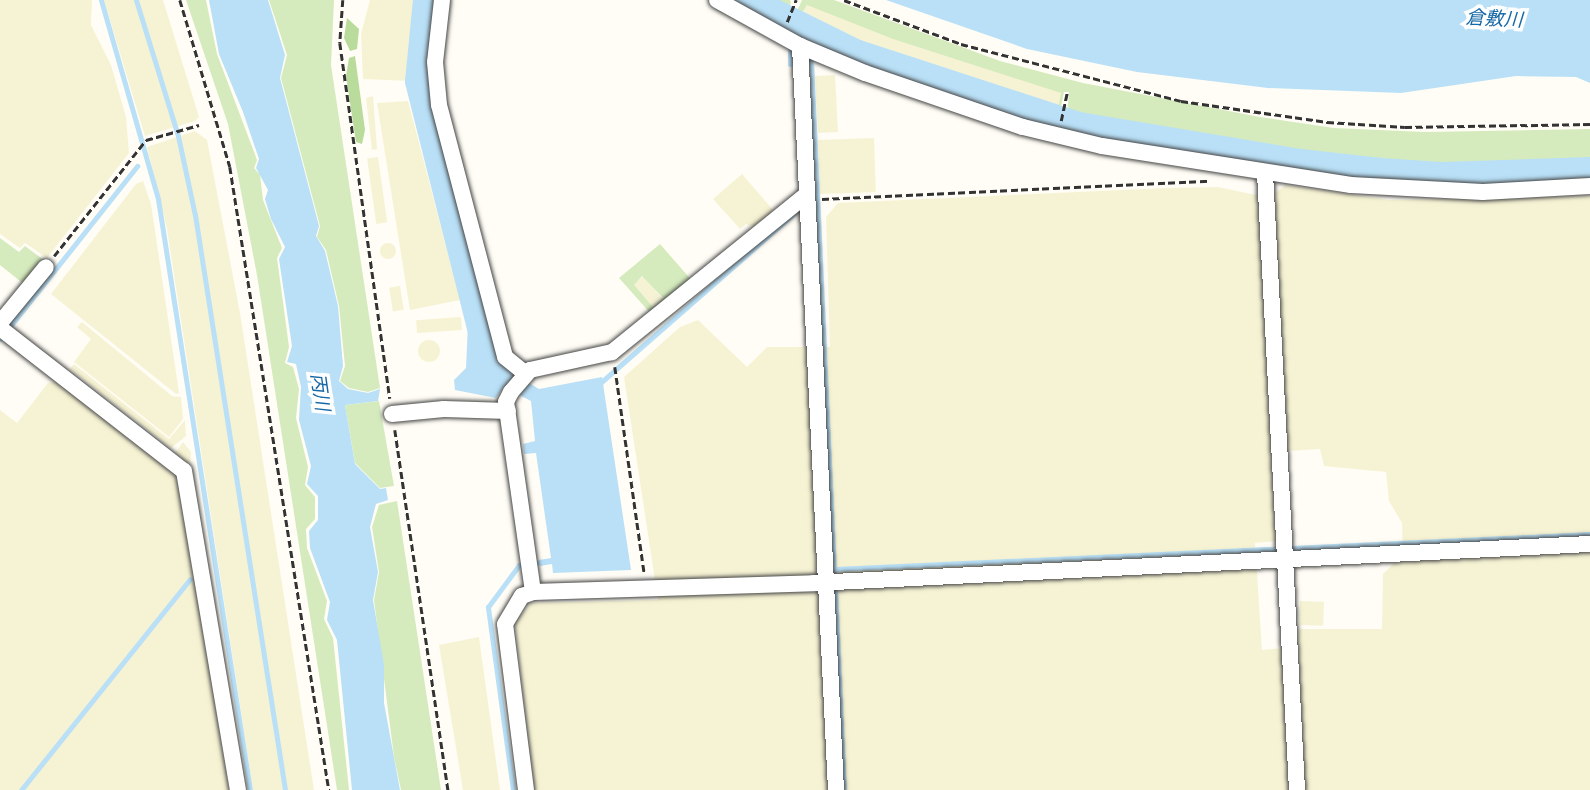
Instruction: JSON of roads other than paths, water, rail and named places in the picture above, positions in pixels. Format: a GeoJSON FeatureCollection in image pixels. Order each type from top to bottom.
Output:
{"type":"FeatureCollection","features":[{"type":"Feature","properties":{"kind":"street"},"geometry":{"type":"LineString","coordinates":[[442,0],[435,62],[439,105],[506,357],[523,375]]}},
{"type":"Feature","properties":{"kind":"street"},"geometry":{"type":"LineString","coordinates":[[717,0],[800,46],[865,73],[1023,127],[1102,146],[1265,173],[1416,189],[1590,186]]}},
{"type":"Feature","properties":{"kind":"street"},"geometry":{"type":"LineString","coordinates":[[800,46],[814,197],[825,581],[836,790]]}},
{"type":"Feature","properties":{"kind":"street"},"geometry":{"type":"LineString","coordinates":[[1265,173],[1282,552],[1297,790]]}},
{"type":"Feature","properties":{"kind":"street"},"geometry":{"type":"LineString","coordinates":[[533,592],[508,411],[511,392],[523,375],[612,352],[814,197]]}},
{"type":"Feature","properties":{"kind":"street"},"geometry":{"type":"LineString","coordinates":[[46,267],[3,329],[184,471],[238,790]]}},
{"type":"Feature","properties":{"kind":"street"},"geometry":{"type":"LineString","coordinates":[[392,414],[443,409],[508,411]]}},
{"type":"Feature","properties":{"kind":"street"},"geometry":{"type":"LineString","coordinates":[[526,790],[505,624],[522,596],[533,592],[825,581],[1282,552],[1590,544]]}},
{"type":"Feature","properties":{"kind":"water","name":"丙川"},"geometry":{"type":"Polygon","coordinates":[[[209,0],[268,0],[285,55],[280,78],[319,226],[316,236],[325,251],[338,306],[343,366],[339,381],[348,389],[368,393],[380,389],[378,401],[345,405],[355,464],[380,489],[386,488],[388,500],[376,504],[370,527],[378,572],[373,600],[384,665],[384,703],[400,790],[352,790],[337,640],[327,620],[330,602],[310,548],[309,531],[318,520],[318,496],[307,484],[311,466],[299,420],[301,387],[296,364],[287,362],[292,346],[279,259],[285,247],[271,219],[265,199],[268,190],[256,168],[259,159],[219,54],[209,0]]]}},
{"type":"Feature","properties":{"kind":"water","name":"倉敷川"},"geometry":{"type":"Polygon","coordinates":[[[886,0],[1590,0],[1590,83],[1576,77],[1516,76],[1401,93],[1268,88],[1137,72],[1027,49],[886,0]]]}},
{"type":"Feature","properties":{"kind":"water"},"geometry":{"type":"Polygon","coordinates":[[[484,300],[496,348],[529,383],[539,389],[602,377],[631,570],[553,573],[552,564],[540,566],[539,560],[551,558],[536,453],[524,454],[523,444],[535,441],[531,401],[504,387],[496,398],[455,390],[454,380],[466,368],[469,303],[484,300]]]}},
{"type":"Feature","properties":{"kind":"waterway"},"geometry":{"type":"LineString","coordinates":[[101,0],[158,199],[250,790]]}},
{"type":"Feature","properties":{"kind":"waterway"},"geometry":{"type":"LineString","coordinates":[[136,0],[178,136],[195,215],[285,790]]}},
{"type":"Feature","properties":{"kind":"waterway"},"geometry":{"type":"LineString","coordinates":[[428,0],[420,81],[485,340]]}},
{"type":"Feature","properties":{"kind":"waterway"},"geometry":{"type":"LineString","coordinates":[[746,0],[855,54],[1079,127],[1300,164],[1380,173],[1441,177],[1590,172]]}},
{"type":"Feature","properties":{"kind":"waterway"},"geometry":{"type":"LineString","coordinates":[[797,35],[800,28]]}},
{"type":"Feature","properties":{"kind":"waterway"},"geometry":{"type":"LineString","coordinates":[[818,45],[822,39]]}},
{"type":"Feature","properties":{"kind":"waterway"},"geometry":{"type":"LineString","coordinates":[[790,47],[790,64]]}},
{"type":"Feature","properties":{"kind":"waterway"},"geometry":{"type":"LineString","coordinates":[[811,60],[834,572]]}},
{"type":"Feature","properties":{"kind":"waterway"},"geometry":{"type":"LineString","coordinates":[[0,339],[137,166]]}},
{"type":"Feature","properties":{"kind":"waterway"},"geometry":{"type":"LineString","coordinates":[[599,384],[794,213]]}},
{"type":"Feature","properties":{"kind":"waterway"},"geometry":{"type":"LineString","coordinates":[[835,569],[1590,534]]}},
{"type":"Feature","properties":{"kind":"waterway"},"geometry":{"type":"LineString","coordinates":[[513,790],[488,607],[519,565],[545,562]]}},
{"type":"Feature","properties":{"kind":"waterway"},"geometry":{"type":"LineString","coordinates":[[21,790],[190,579]]}},
{"type":"Feature","properties":{"kind":"waterway"},"geometry":{"type":"LineString","coordinates":[[835,586],[844,790]]}}]}
